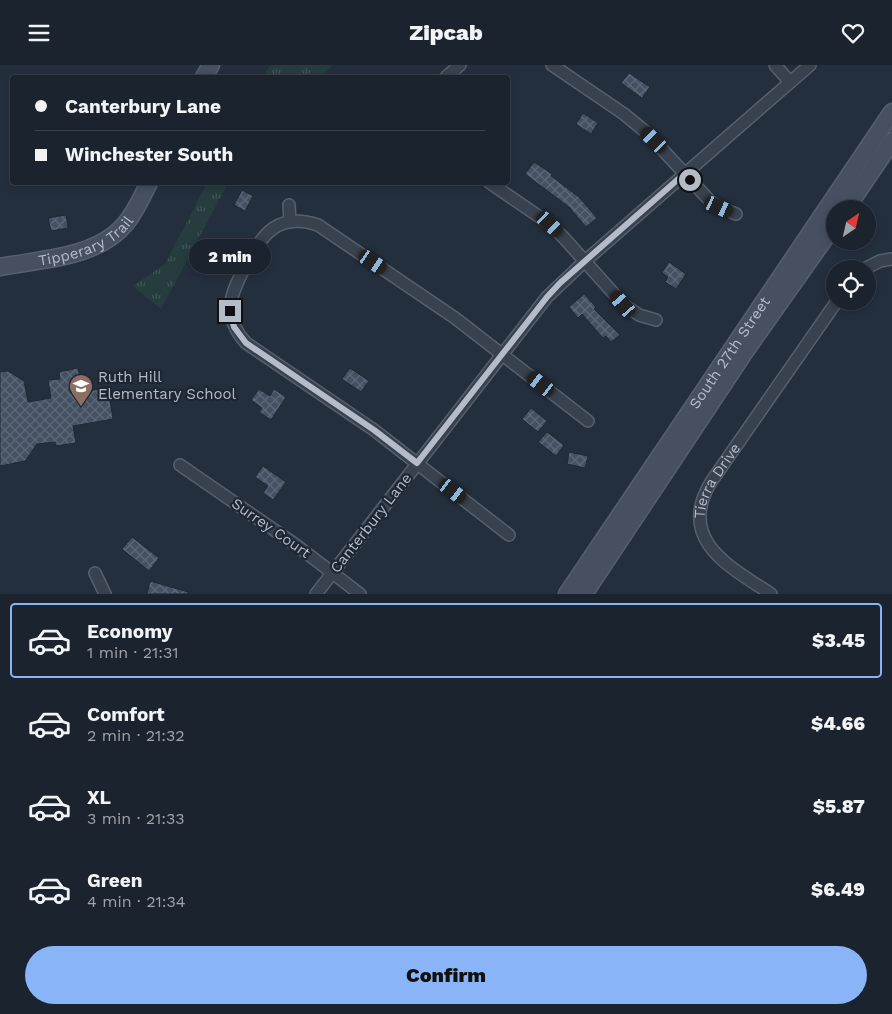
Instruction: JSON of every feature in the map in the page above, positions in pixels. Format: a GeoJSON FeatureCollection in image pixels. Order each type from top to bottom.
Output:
{"type":"FeatureCollection","features":[{"type":"Feature","properties":{"kind":"main road","name":"South 27th Street"},"geometry":{"type":"LineString","coordinates":[[568,594],[890,118]]}},
{"type":"Feature","properties":{"kind":"main road"},"geometry":{"type":"LineString","coordinates":[[852,200],[892,141]]}},
{"type":"Feature","properties":{"kind":"main road","name":"Tipperary Trail"},"geometry":{"type":"LineString","coordinates":[[0,267],[82,252],[106,242],[126,224],[148,185]]}},
{"type":"Feature","properties":{"kind":"main road","name":"South 27th Street"},"geometry":{"type":"LineString","coordinates":[[584,594],[751,343],[826,237]]}},
{"type":"Feature","properties":{"kind":"street"},"geometry":{"type":"LineString","coordinates":[[552,65],[624,114],[647,133],[710,201],[736,214]]}},
{"type":"Feature","properties":{"kind":"street"},"geometry":{"type":"LineString","coordinates":[[775,65],[790,82]]}},
{"type":"Feature","properties":{"kind":"street"},"geometry":{"type":"LineString","coordinates":[[448,75],[459,66]]}},
{"type":"Feature","properties":{"kind":"street","name":"Canterbury Lane"},"geometry":{"type":"LineString","coordinates":[[316,594],[547,297],[684,174],[790,82],[808,70]]}},
{"type":"Feature","properties":{"kind":"street"},"geometry":{"type":"LineString","coordinates":[[493,185],[550,224],[623,304],[639,315],[656,320]]}},
{"type":"Feature","properties":{"kind":"street"},"geometry":{"type":"LineString","coordinates":[[289,205],[290,222]]}},
{"type":"Feature","properties":{"kind":"street"},"geometry":{"type":"LineString","coordinates":[[509,535],[374,430],[246,343],[238,334],[231,318],[231,297],[262,236],[272,229],[290,222],[309,223],[324,229],[455,318],[588,421]]}},
{"type":"Feature","properties":{"kind":"street"},"geometry":{"type":"LineString","coordinates":[[876,263],[892,259]]}},
{"type":"Feature","properties":{"kind":"street","name":"Tierra Drive"},"geometry":{"type":"LineString","coordinates":[[771,594],[718,557],[703,534],[699,514],[703,495],[707,488],[831,310]]}},
{"type":"Feature","properties":{"kind":"street","name":"Surrey Court"},"geometry":{"type":"LineString","coordinates":[[180,465],[296,545],[360,594]]}},
{"type":"Feature","properties":{"kind":"street"},"geometry":{"type":"LineString","coordinates":[[95,573],[105,594]]}},
{"type":"Feature","properties":{"kind":"green space"},"geometry":{"type":"Polygon","coordinates":[[[270,65],[332,65],[323,75],[264,75],[270,65]]]}},
{"type":"Feature","properties":{"kind":"green space"},"geometry":{"type":"Polygon","coordinates":[[[206,185],[227,185],[161,309],[133,286],[165,264],[206,185]]]}},
{"type":"Feature","properties":{"kind":"building"},"geometry":{"type":"Polygon","coordinates":[[[629,73],[650,87],[642,98],[621,83],[629,73]]]}},
{"type":"Feature","properties":{"kind":"building"},"geometry":{"type":"Polygon","coordinates":[[[583,113],[598,123],[591,134],[576,124],[583,113]]]}},
{"type":"Feature","properties":{"kind":"building"},"geometry":{"type":"Polygon","coordinates":[[[534,162],[552,174],[551,176],[579,197],[597,218],[586,227],[569,207],[525,174],[534,162]]]}},
{"type":"Feature","properties":{"kind":"building"},"geometry":{"type":"Polygon","coordinates":[[[242,190],[253,196],[245,211],[234,205],[242,190]]]}},
{"type":"Feature","properties":{"kind":"building"},"geometry":{"type":"Polygon","coordinates":[[[66,215],[68,228],[51,231],[48,218],[66,215]]]}},
{"type":"Feature","properties":{"kind":"building"},"geometry":{"type":"Polygon","coordinates":[[[669,262],[686,274],[676,289],[665,282],[668,277],[662,273],[669,262]]]}},
{"type":"Feature","properties":{"kind":"building"},"geometry":{"type":"Polygon","coordinates":[[[584,294],[596,307],[594,309],[620,335],[611,342],[606,336],[603,338],[582,314],[578,318],[569,307],[584,294]]]}},
{"type":"Feature","properties":{"kind":"building","name":"Ruth Hill Elementary School"},"geometry":{"type":"Polygon","coordinates":[[[78,368],[83,392],[104,388],[107,400],[110,400],[113,419],[73,426],[76,443],[56,446],[55,442],[37,444],[25,461],[0,466],[0,372],[8,371],[24,381],[28,402],[51,398],[48,380],[60,379],[59,372],[78,368]]]}},
{"type":"Feature","properties":{"kind":"building"},"geometry":{"type":"Polygon","coordinates":[[[350,368],[369,381],[361,392],[342,379],[350,368]]]}},
{"type":"Feature","properties":{"kind":"building"},"geometry":{"type":"Polygon","coordinates":[[[259,389],[270,396],[274,389],[286,397],[271,420],[259,412],[262,408],[251,400],[259,389]]]}},
{"type":"Feature","properties":{"kind":"building"},"geometry":{"type":"Polygon","coordinates":[[[531,408],[547,421],[538,432],[522,419],[531,408]]]}},
{"type":"Feature","properties":{"kind":"building"},"geometry":{"type":"Polygon","coordinates":[[[547,432],[564,445],[556,456],[538,442],[547,432]]]}},
{"type":"Feature","properties":{"kind":"building"},"geometry":{"type":"Polygon","coordinates":[[[569,452],[588,456],[585,468],[567,464],[569,452]]]}},
{"type":"Feature","properties":{"kind":"building"},"geometry":{"type":"Polygon","coordinates":[[[263,466],[286,482],[273,500],[263,493],[268,486],[255,477],[263,466]]]}},
{"type":"Feature","properties":{"kind":"building"},"geometry":{"type":"Polygon","coordinates":[[[132,537],[159,558],[149,571],[122,549],[132,537]]]}},
{"type":"Feature","properties":{"kind":"building"},"geometry":{"type":"Polygon","coordinates":[[[150,581],[188,592],[188,594],[147,594],[150,581]]]}},
{"type":"Feature","properties":{"kind":"place","name":"Ruth Hill Elementary School"},"geometry":{"type":"Point","coordinates":[81,407]}},
{"type":"Feature","properties":{"kind":"route"},"geometry":{"type":"LineString","coordinates":[[230,311],[234,327],[246,343],[374,430],[417,463],[560,283],[684,174],[690,180]]}}]}
